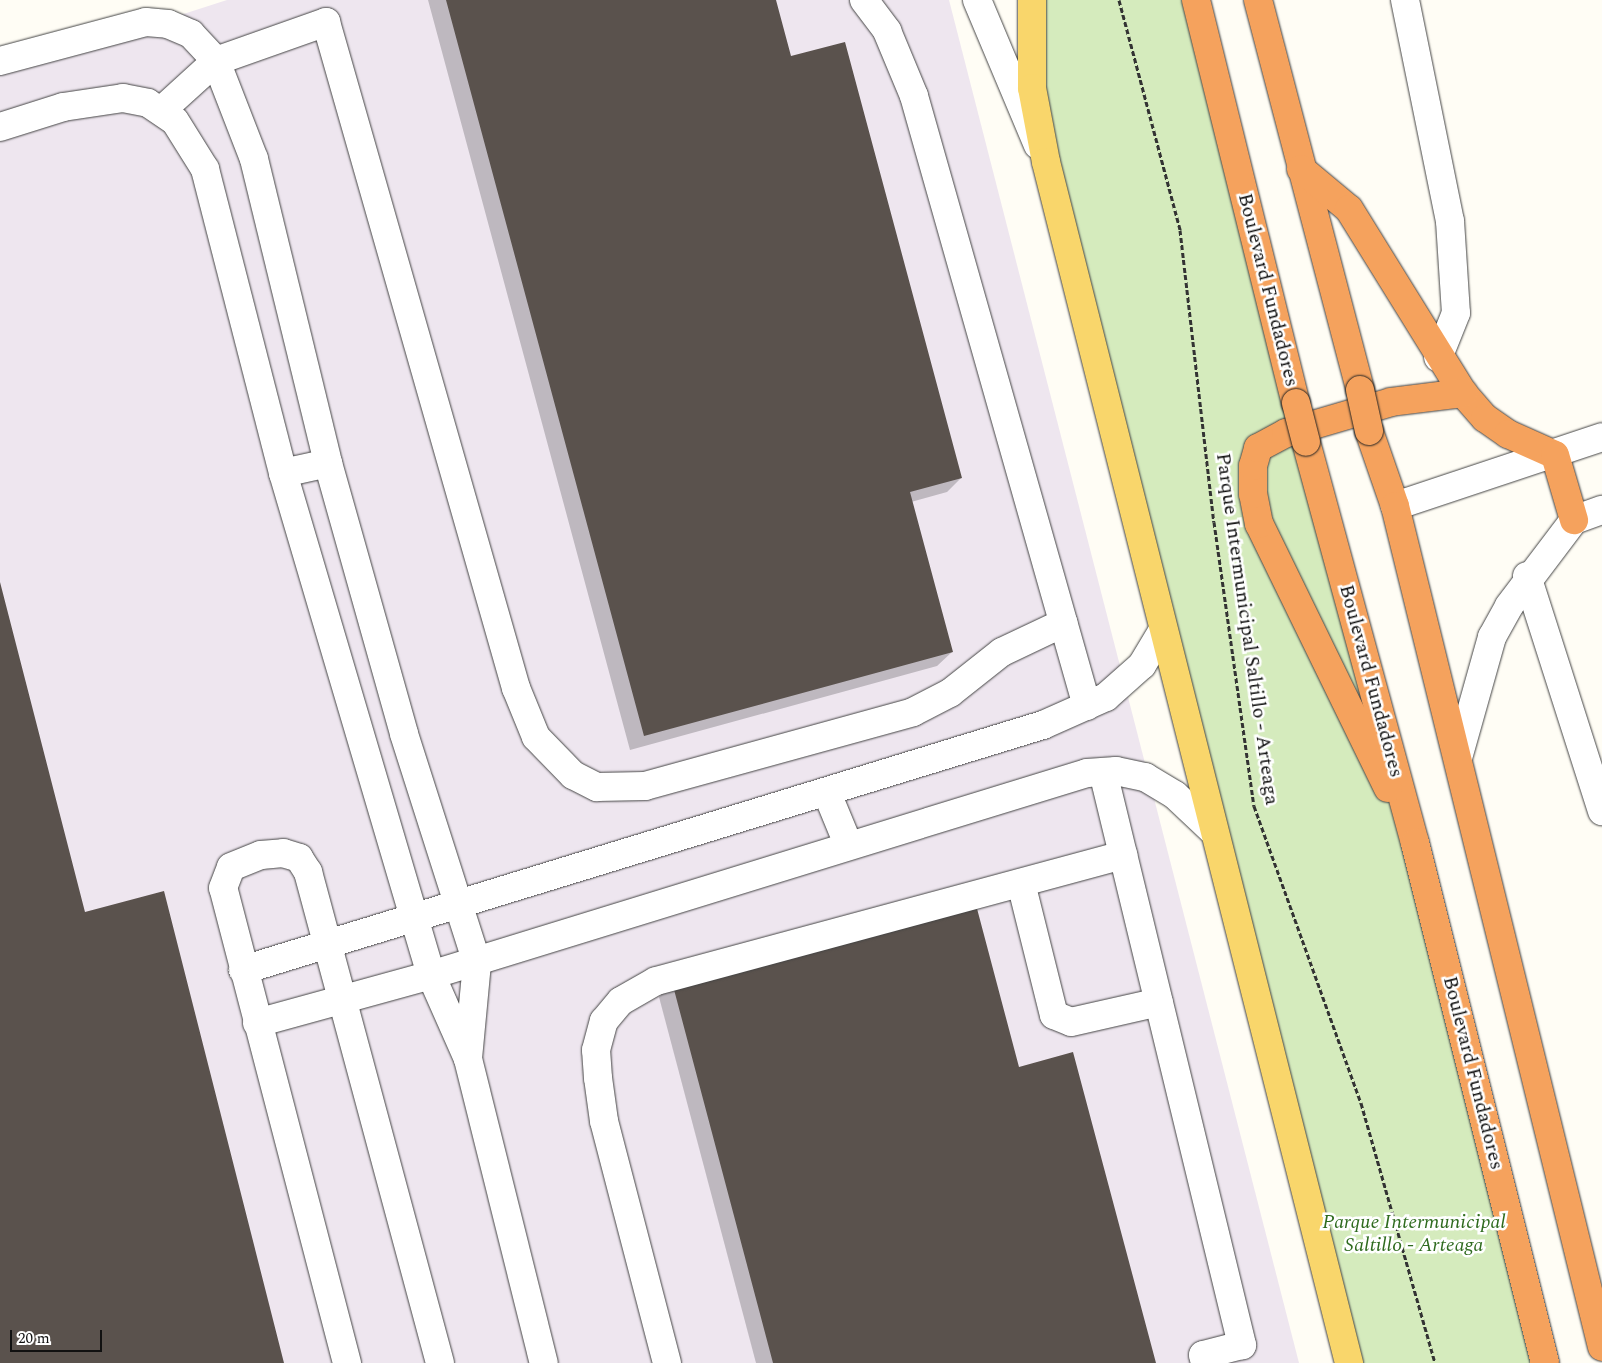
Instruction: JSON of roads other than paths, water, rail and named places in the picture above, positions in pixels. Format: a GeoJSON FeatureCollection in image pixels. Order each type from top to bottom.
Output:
{"type":"FeatureCollection","features":[{"type":"Feature","properties":{"kind":"highway","name":"Boulevard Fundadores"},"geometry":{"type":"LineString","coordinates":[[1196,0],[1306,442],[1405,802],[1543,1359]]}},
{"type":"Feature","properties":{"kind":"highway"},"geometry":{"type":"LineString","coordinates":[[1258,0],[1360,390],[1369,431],[1395,506],[1598,1324],[1602,1347]]}},
{"type":"Feature","properties":{"kind":"highway"},"geometry":{"type":"LineString","coordinates":[[1301,169],[1349,209],[1438,358],[1463,393],[1485,418],[1508,434],[1555,455],[1574,520]]}},
{"type":"Feature","properties":{"kind":"highway"},"geometry":{"type":"LineString","coordinates":[[1415,843],[1260,524],[1253,494],[1253,466],[1258,448],[1286,433],[1391,402],[1463,393]]}},
{"type":"Feature","properties":{"kind":"main road"},"geometry":{"type":"LineString","coordinates":[[1032,0],[1032,88],[1046,162],[1211,829],[1349,1363]]}},
{"type":"Feature","properties":{"kind":"street"},"geometry":{"type":"LineString","coordinates":[[864,0],[887,31],[914,96],[1087,706]]}},
{"type":"Feature","properties":{"kind":"street"},"geometry":{"type":"LineString","coordinates":[[977,0],[1046,162]]}},
{"type":"Feature","properties":{"kind":"street"},"geometry":{"type":"LineString","coordinates":[[1405,0],[1450,220],[1456,313],[1438,358]]}},
{"type":"Feature","properties":{"kind":"street"},"geometry":{"type":"LineString","coordinates":[[162,110],[216,61],[330,11],[516,688],[536,737],[573,775],[597,787],[645,786],[877,724],[934,703],[1002,652],[1064,624]]}},
{"type":"Feature","properties":{"kind":"street"},"geometry":{"type":"LineString","coordinates":[[0,61],[146,22],[168,24],[191,34],[216,61],[254,159],[328,463],[404,734],[478,963],[468,1059]]}},
{"type":"Feature","properties":{"kind":"street"},"geometry":{"type":"LineString","coordinates":[[0,127],[94,100],[123,98],[162,110],[190,141],[216,199],[283,473],[413,918],[431,975],[468,1059],[544,1363]]}},
{"type":"Feature","properties":{"kind":"street"},"geometry":{"type":"LineString","coordinates":[[1395,506],[1555,455],[1602,437]]}},
{"type":"Feature","properties":{"kind":"street"},"geometry":{"type":"LineString","coordinates":[[283,473],[328,463]]}},
{"type":"Feature","properties":{"kind":"street"},"geometry":{"type":"LineString","coordinates":[[1458,758],[1492,637],[1527,576],[1574,520],[1602,510]]}},
{"type":"Feature","properties":{"kind":"street"},"geometry":{"type":"LineString","coordinates":[[1527,576],[1602,811]]}},
{"type":"Feature","properties":{"kind":"street"},"geometry":{"type":"LineString","coordinates":[[243,970],[329,946],[459,903],[827,793],[1043,725],[1087,706],[1128,680],[1162,632]]}},
{"type":"Feature","properties":{"kind":"street"},"geometry":{"type":"LineString","coordinates":[[1103,772],[1242,1345],[1204,1355],[1205,1363]]}},
{"type":"Feature","properties":{"kind":"street"},"geometry":{"type":"LineString","coordinates":[[257,1023],[343,998],[478,963],[1038,785],[1103,772],[1145,777],[1175,795],[1211,829]]}},
{"type":"Feature","properties":{"kind":"street"},"geometry":{"type":"LineString","coordinates":[[827,793],[848,844]]}},
{"type":"Feature","properties":{"kind":"street"},"geometry":{"type":"LineString","coordinates":[[347,1363],[243,970],[224,877],[240,861],[261,854],[283,853],[298,858],[308,872],[440,1363]]}},
{"type":"Feature","properties":{"kind":"street"},"geometry":{"type":"LineString","coordinates":[[667,1363],[604,1121],[596,1050],[604,1021],[621,1000],[656,981],[1123,855]]}},
{"type":"Feature","properties":{"kind":"street"},"geometry":{"type":"LineString","coordinates":[[1021,883],[1054,1014],[1071,1022],[1159,1002]]}},
{"type":"Feature","properties":{"kind":"park label","name":"Parque Intermunicipal Saltillo - Arteaga"},"geometry":{"type":"Point","coordinates":[1414,1234]}}]}
